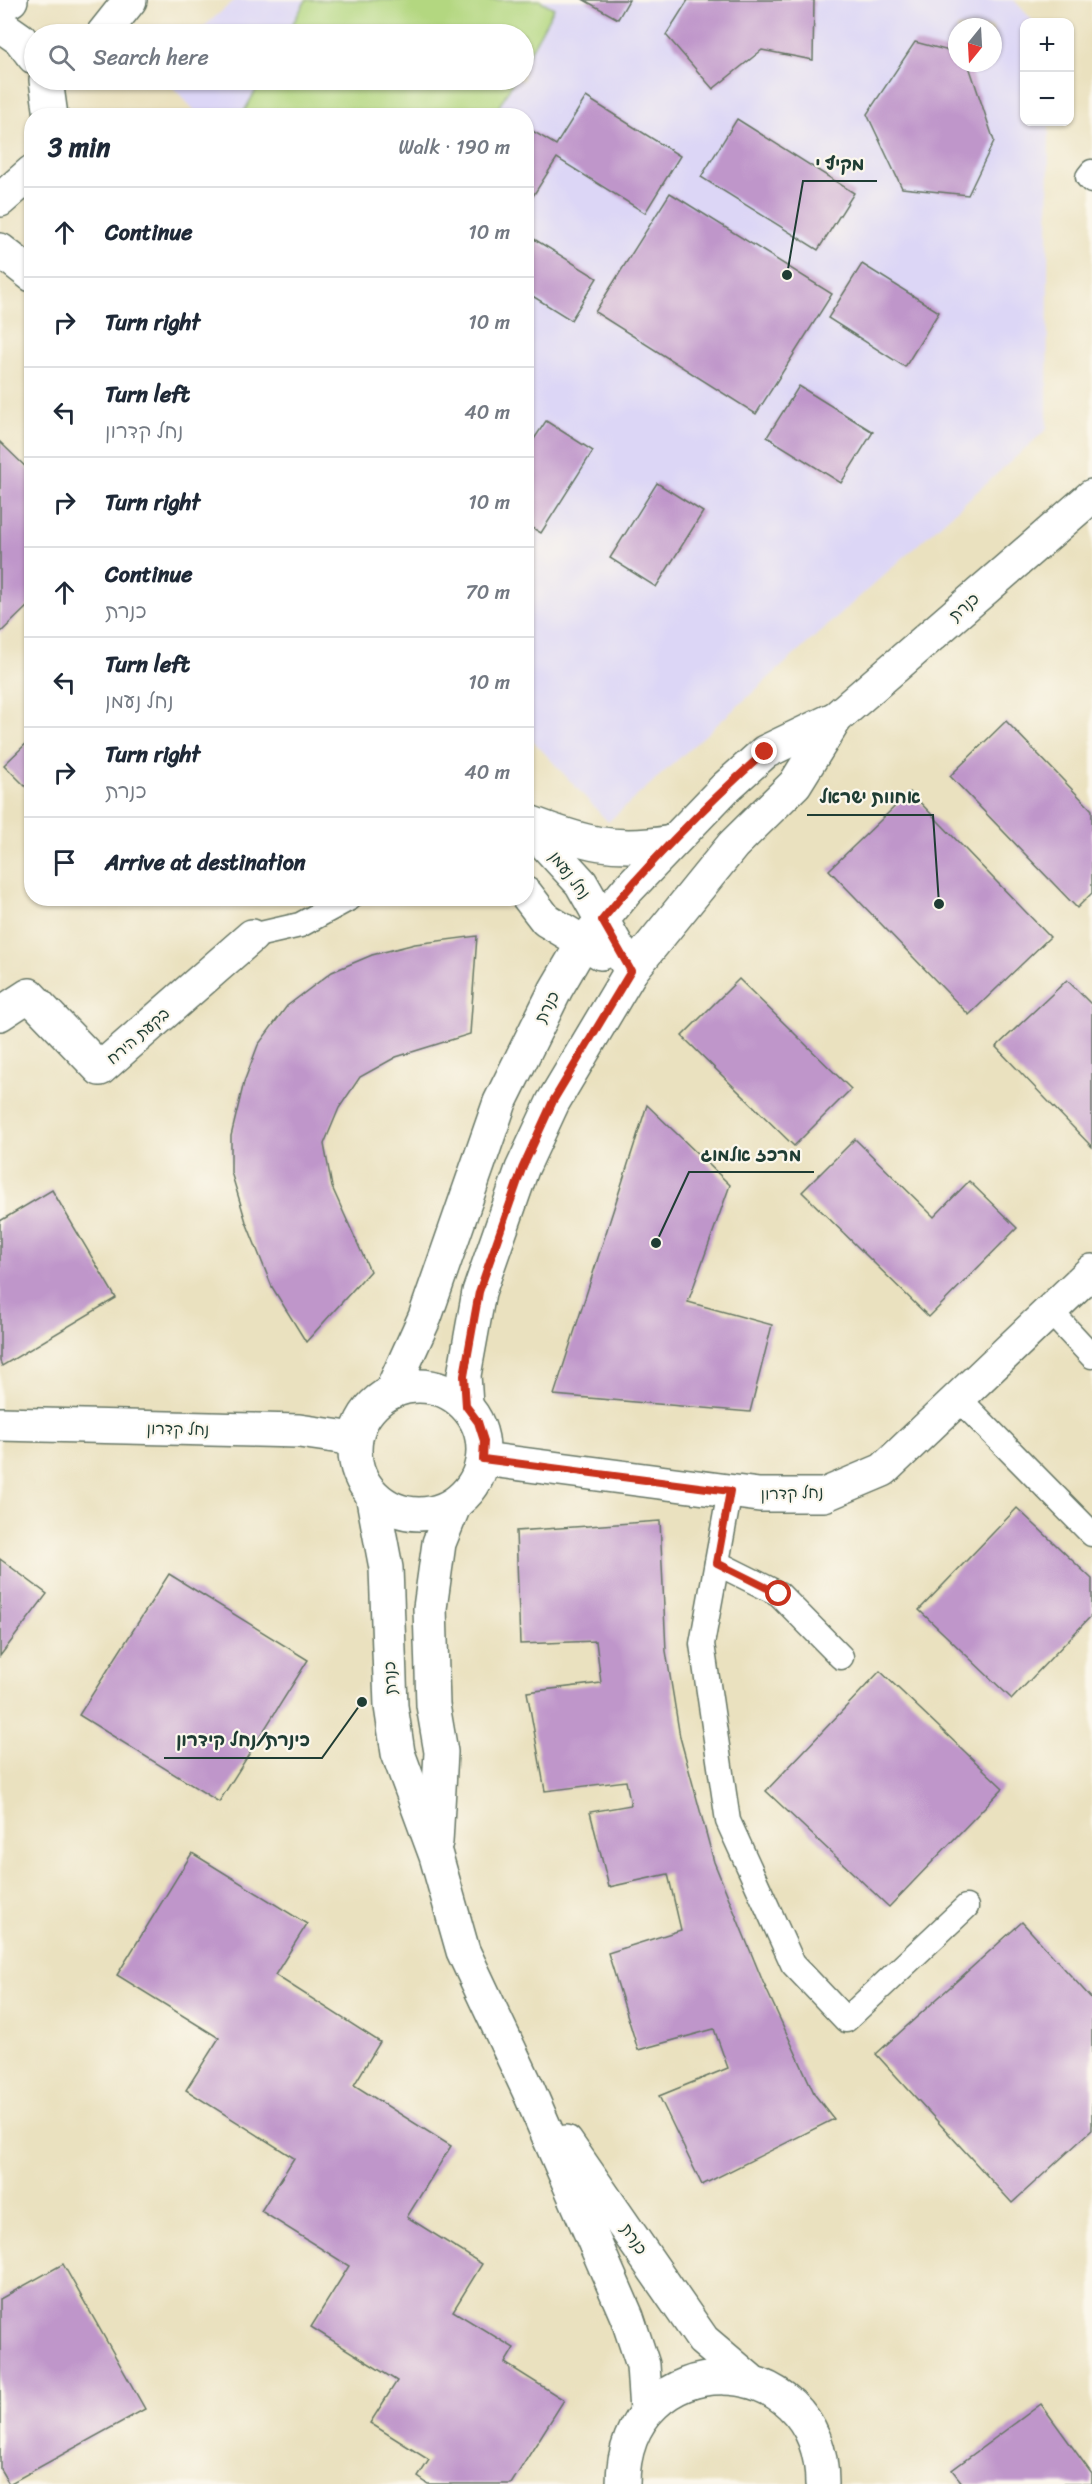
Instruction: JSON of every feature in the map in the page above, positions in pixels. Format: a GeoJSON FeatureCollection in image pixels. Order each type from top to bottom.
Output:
{"type":"FeatureCollection","features":[{"type":"Feature","properties":{"kind":"street"},"geometry":{"type":"LineString","coordinates":[[0,5],[10,0]]}},
{"type":"Feature","properties":{"kind":"street"},"geometry":{"type":"LineString","coordinates":[[112,24],[130,0]]}},
{"type":"Feature","properties":{"kind":"street"},"geometry":{"type":"LineString","coordinates":[[0,26],[24,44]]}},
{"type":"Feature","properties":{"kind":"street"},"geometry":{"type":"LineString","coordinates":[[50,101],[62,90]]}},
{"type":"Feature","properties":{"kind":"street"},"geometry":{"type":"LineString","coordinates":[[0,200],[24,179]]}},
{"type":"Feature","properties":{"kind":"street"},"geometry":{"type":"LineString","coordinates":[[0,250],[24,269]]}},
{"type":"Feature","properties":{"kind":"street","name":"כנרת"},"geometry":{"type":"LineString","coordinates":[[391,1392],[425,1317],[500,1102],[550,999],[593,931],[672,843],[725,788],[765,752],[836,718],[1092,496]]}},
{"type":"Feature","properties":{"kind":"street","name":"כנרת"},"geometry":{"type":"LineString","coordinates":[[466,1406],[464,1376],[479,1292],[514,1191],[553,1101],[631,971],[726,852],[795,783],[836,718]]}},
{"type":"Feature","properties":{"kind":"street"},"geometry":{"type":"LineString","coordinates":[[534,825],[601,846],[640,847],[672,843]]}},
{"type":"Feature","properties":{"kind":"street","name":"נחל נעמן"},"geometry":{"type":"LineString","coordinates":[[534,831],[581,883],[593,931]]}},
{"type":"Feature","properties":{"kind":"street"},"geometry":{"type":"LineString","coordinates":[[534,904],[546,920],[593,931],[631,971]]}},
{"type":"Feature","properties":{"kind":"street","name":"בקעת הירח"},"geometry":{"type":"LineString","coordinates":[[0,1014],[29,995],[100,1069],[252,936]]}},
{"type":"Feature","properties":{"kind":"street","name":"נחל קדרון"},"geometry":{"type":"LineString","coordinates":[[483,1459],[759,1495],[824,1495],[883,1470],[1092,1271]]}},
{"type":"Feature","properties":{"kind":"street"},"geometry":{"type":"LineString","coordinates":[[430,1386],[450,1393],[466,1406],[478,1422],[484,1441],[483,1459],[478,1479],[468,1494],[454,1506],[434,1514],[411,1514],[390,1508],[372,1494],[361,1478],[355,1459],[355,1439],[362,1420],[374,1403],[391,1392],[410,1387],[430,1386]]}},
{"type":"Feature","properties":{"kind":"street","name":"נחל קדרון"},"geometry":{"type":"LineString","coordinates":[[0,1424],[299,1431],[355,1439]]}},
{"type":"Feature","properties":{"kind":"street","name":"כנרת"},"geometry":{"type":"LineString","coordinates":[[372,1494],[386,1568],[391,1706],[398,1753],[436,1856],[463,1951],[528,2089],[627,2317],[643,2365],[646,2411]]}},
{"type":"Feature","properties":{"kind":"street","name":"כנרת"},"geometry":{"type":"LineString","coordinates":[[436,1856],[441,1752],[433,1705],[430,1608],[439,1543],[454,1506]]}},
{"type":"Feature","properties":{"kind":"street","name":"כנרת"},"geometry":{"type":"LineString","coordinates":[[528,2089],[703,2340],[749,2379],[776,2391],[798,2410],[813,2434],[822,2462],[822,2484]]}},
{"type":"Feature","properties":{"kind":"street","name":"כנרת"},"geometry":{"type":"LineString","coordinates":[[624,2484],[623,2462],[631,2435],[646,2411],[667,2393],[693,2380],[721,2376],[749,2379]]}},
{"type":"Feature","properties":{"kind":"lane"},"geometry":{"type":"LineString","coordinates":[[1092,172],[1088,177],[1092,181]]}},
{"type":"Feature","properties":{"kind":"lane"},"geometry":{"type":"LineString","coordinates":[[252,936],[300,925],[335,906]]}},
{"type":"Feature","properties":{"kind":"lane"},"geometry":{"type":"LineString","coordinates":[[1050,1311],[1092,1356]]}},
{"type":"Feature","properties":{"kind":"lane"},"geometry":{"type":"LineString","coordinates":[[958,1398],[1092,1534]]}},
{"type":"Feature","properties":{"kind":"lane"},"geometry":{"type":"LineString","coordinates":[[730,1491],[702,1644],[728,1821],[793,1964],[846,2020],[966,1907]]}},
{"type":"Feature","properties":{"kind":"lane"},"geometry":{"type":"LineString","coordinates":[[717,1563],[779,1594],[841,1657]]}},
{"type":"Feature","properties":{"kind":"shaded area"},"geometry":{"type":"Polygon","coordinates":[[[235,0],[1014,0],[1030,18],[1020,18],[1020,126],[1049,126],[1047,429],[608,822],[534,742],[534,108],[192,108],[175,90],[534,90],[534,24],[207,24],[235,0]]]}},
{"type":"Feature","properties":{"kind":"green space"},"geometry":{"type":"Polygon","coordinates":[[[306,0],[539,0],[554,8],[534,45],[534,24],[293,24],[306,0]]]}},
{"type":"Feature","properties":{"kind":"green space"},"geometry":{"type":"Polygon","coordinates":[[[256,90],[508,90],[498,108],[246,108],[256,90]]]}},
{"type":"Feature","properties":{"kind":"building"},"geometry":{"type":"Polygon","coordinates":[[[584,0],[629,0],[618,19],[584,0]]]}},
{"type":"Feature","properties":{"kind":"building"},"geometry":{"type":"Polygon","coordinates":[[[688,0],[814,0],[813,60],[762,50],[713,89],[666,35],[688,0]]]}},
{"type":"Feature","properties":{"kind":"building"},"geometry":{"type":"Polygon","coordinates":[[[915,42],[948,51],[948,72],[971,72],[994,141],[968,195],[902,188],[867,114],[915,42]]]}},
{"type":"Feature","properties":{"kind":"building"},"geometry":{"type":"Polygon","coordinates":[[[586,97],[680,156],[645,213],[557,158],[534,194],[534,132],[556,145],[586,97]]]}},
{"type":"Feature","properties":{"kind":"building"},"geometry":{"type":"Polygon","coordinates":[[[737,119],[854,193],[818,250],[701,177],[737,119]]]}},
{"type":"Feature","properties":{"kind":"building"},"geometry":{"type":"Polygon","coordinates":[[[670,193],[832,294],[756,414],[595,312],[670,193]]]}},
{"type":"Feature","properties":{"kind":"building"},"geometry":{"type":"Polygon","coordinates":[[[534,239],[597,278],[571,320],[534,297],[534,239]]]}},
{"type":"Feature","properties":{"kind":"building"},"geometry":{"type":"Polygon","coordinates":[[[862,264],[939,312],[905,367],[828,318],[862,264]]]}},
{"type":"Feature","properties":{"kind":"building"},"geometry":{"type":"Polygon","coordinates":[[[799,386],[873,432],[841,483],[767,437],[799,386]]]}},
{"type":"Feature","properties":{"kind":"building"},"geometry":{"type":"Polygon","coordinates":[[[546,421],[593,451],[541,533],[534,529],[534,439],[546,421]]]}},
{"type":"Feature","properties":{"kind":"building"},"geometry":{"type":"Polygon","coordinates":[[[0,442],[24,465],[24,610],[0,633],[0,442]]]}},
{"type":"Feature","properties":{"kind":"building"},"geometry":{"type":"Polygon","coordinates":[[[657,483],[703,512],[656,587],[610,558],[657,483]]]}},
{"type":"Feature","properties":{"kind":"building"},"geometry":{"type":"Polygon","coordinates":[[[1006,721],[1092,810],[1092,893],[1077,908],[950,776],[1006,721]]]}},
{"type":"Feature","properties":{"kind":"building"},"geometry":{"type":"Polygon","coordinates":[[[24,746],[24,785],[4,765],[24,746]]]}},
{"type":"Feature","properties":{"kind":"building"},"geometry":{"type":"Polygon","coordinates":[[[910,792],[1050,937],[969,1015],[829,870],[910,792]]]}},
{"type":"Feature","properties":{"kind":"building"},"geometry":{"type":"Polygon","coordinates":[[[477,936],[470,1034],[396,1057],[360,1077],[339,1108],[324,1144],[332,1187],[370,1271],[306,1342],[272,1287],[246,1222],[231,1172],[231,1136],[244,1082],[258,1045],[287,1006],[332,972],[372,955],[415,944],[477,936]]]}},
{"type":"Feature","properties":{"kind":"building"},"geometry":{"type":"Polygon","coordinates":[[[739,979],[851,1089],[794,1146],[682,1036],[739,979]]]}},
{"type":"Feature","properties":{"kind":"building"},"geometry":{"type":"Polygon","coordinates":[[[1067,980],[1092,1005],[1092,1147],[996,1047],[1067,980]]]}},
{"type":"Feature","properties":{"kind":"building"},"geometry":{"type":"Polygon","coordinates":[[[647,1105],[730,1185],[688,1302],[772,1325],[750,1412],[554,1395],[647,1105]]]}},
{"type":"Feature","properties":{"kind":"building"},"geometry":{"type":"Polygon","coordinates":[[[855,1139],[934,1217],[969,1181],[1017,1228],[929,1317],[802,1192],[855,1139]]]}},
{"type":"Feature","properties":{"kind":"building"},"geometry":{"type":"Polygon","coordinates":[[[52,1190],[116,1298],[2,1366],[0,1361],[0,1221],[52,1190]]]}},
{"type":"Feature","properties":{"kind":"building"},"geometry":{"type":"Polygon","coordinates":[[[1017,1508],[1092,1579],[1092,1615],[1012,1699],[919,1610],[1017,1508]]]}},
{"type":"Feature","properties":{"kind":"building"},"geometry":{"type":"Polygon","coordinates":[[[660,1521],[666,1651],[680,1737],[714,1862],[763,1982],[815,2095],[834,2119],[702,2185],[659,2096],[728,2068],[714,2029],[638,2050],[608,1953],[681,1930],[668,1874],[609,1887],[590,1812],[631,1805],[626,1781],[545,1791],[527,1692],[601,1683],[596,1641],[520,1644],[516,1531],[660,1521]]]}},
{"type":"Feature","properties":{"kind":"building"},"geometry":{"type":"Polygon","coordinates":[[[0,1559],[47,1594],[0,1656],[0,1559]]]}},
{"type":"Feature","properties":{"kind":"building"},"geometry":{"type":"Polygon","coordinates":[[[169,1574],[308,1660],[219,1802],[79,1715],[169,1574]]]}},
{"type":"Feature","properties":{"kind":"building"},"geometry":{"type":"Polygon","coordinates":[[[880,1671],[1003,1788],[889,1907],[766,1791],[880,1671]]]}},
{"type":"Feature","properties":{"kind":"building"},"geometry":{"type":"Polygon","coordinates":[[[192,1853],[307,1924],[275,1975],[380,2042],[354,2085],[451,2146],[407,2217],[482,2264],[453,2311],[514,2348],[505,2363],[564,2400],[511,2484],[428,2484],[418,2477],[429,2460],[370,2423],[397,2381],[311,2327],[349,2266],[261,2211],[294,2158],[186,2090],[219,2038],[117,1975],[192,1853]]]}},
{"type":"Feature","properties":{"kind":"building"},"geometry":{"type":"Polygon","coordinates":[[[1022,1922],[1092,1999],[1092,2130],[1012,2203],[876,2054],[1022,1922]]]}},
{"type":"Feature","properties":{"kind":"building"},"geometry":{"type":"Polygon","coordinates":[[[63,2264],[145,2409],[9,2484],[0,2469],[0,2299],[63,2264]]]}},
{"type":"Feature","properties":{"kind":"building"},"geometry":{"type":"Polygon","coordinates":[[[1041,2404],[1092,2474],[1092,2484],[963,2484],[952,2470],[1041,2404]]]}},
{"type":"Feature","properties":{"kind":"place","name":"מקיף י"},"geometry":{"type":"Point","coordinates":[787,275]}},
{"type":"Feature","properties":{"kind":"place","name":"אחוות ישראל"},"geometry":{"type":"Point","coordinates":[939,904]}},
{"type":"Feature","properties":{"kind":"place","name":"מרכז אלמוג"},"geometry":{"type":"Point","coordinates":[656,1243]}},
{"type":"Feature","properties":{"kind":"place","name":"כינרת/נחל קידרון"},"geometry":{"type":"Point","coordinates":[362,1702]}},
{"type":"Feature","properties":{"kind":"route"},"geometry":{"type":"LineString","coordinates":[[765,752],[725,788],[628,889],[602,920],[631,971],[553,1101],[522,1169],[479,1292],[464,1376],[466,1406],[478,1422],[484,1441],[483,1459],[730,1491],[717,1563],[779,1594]]}}]}
